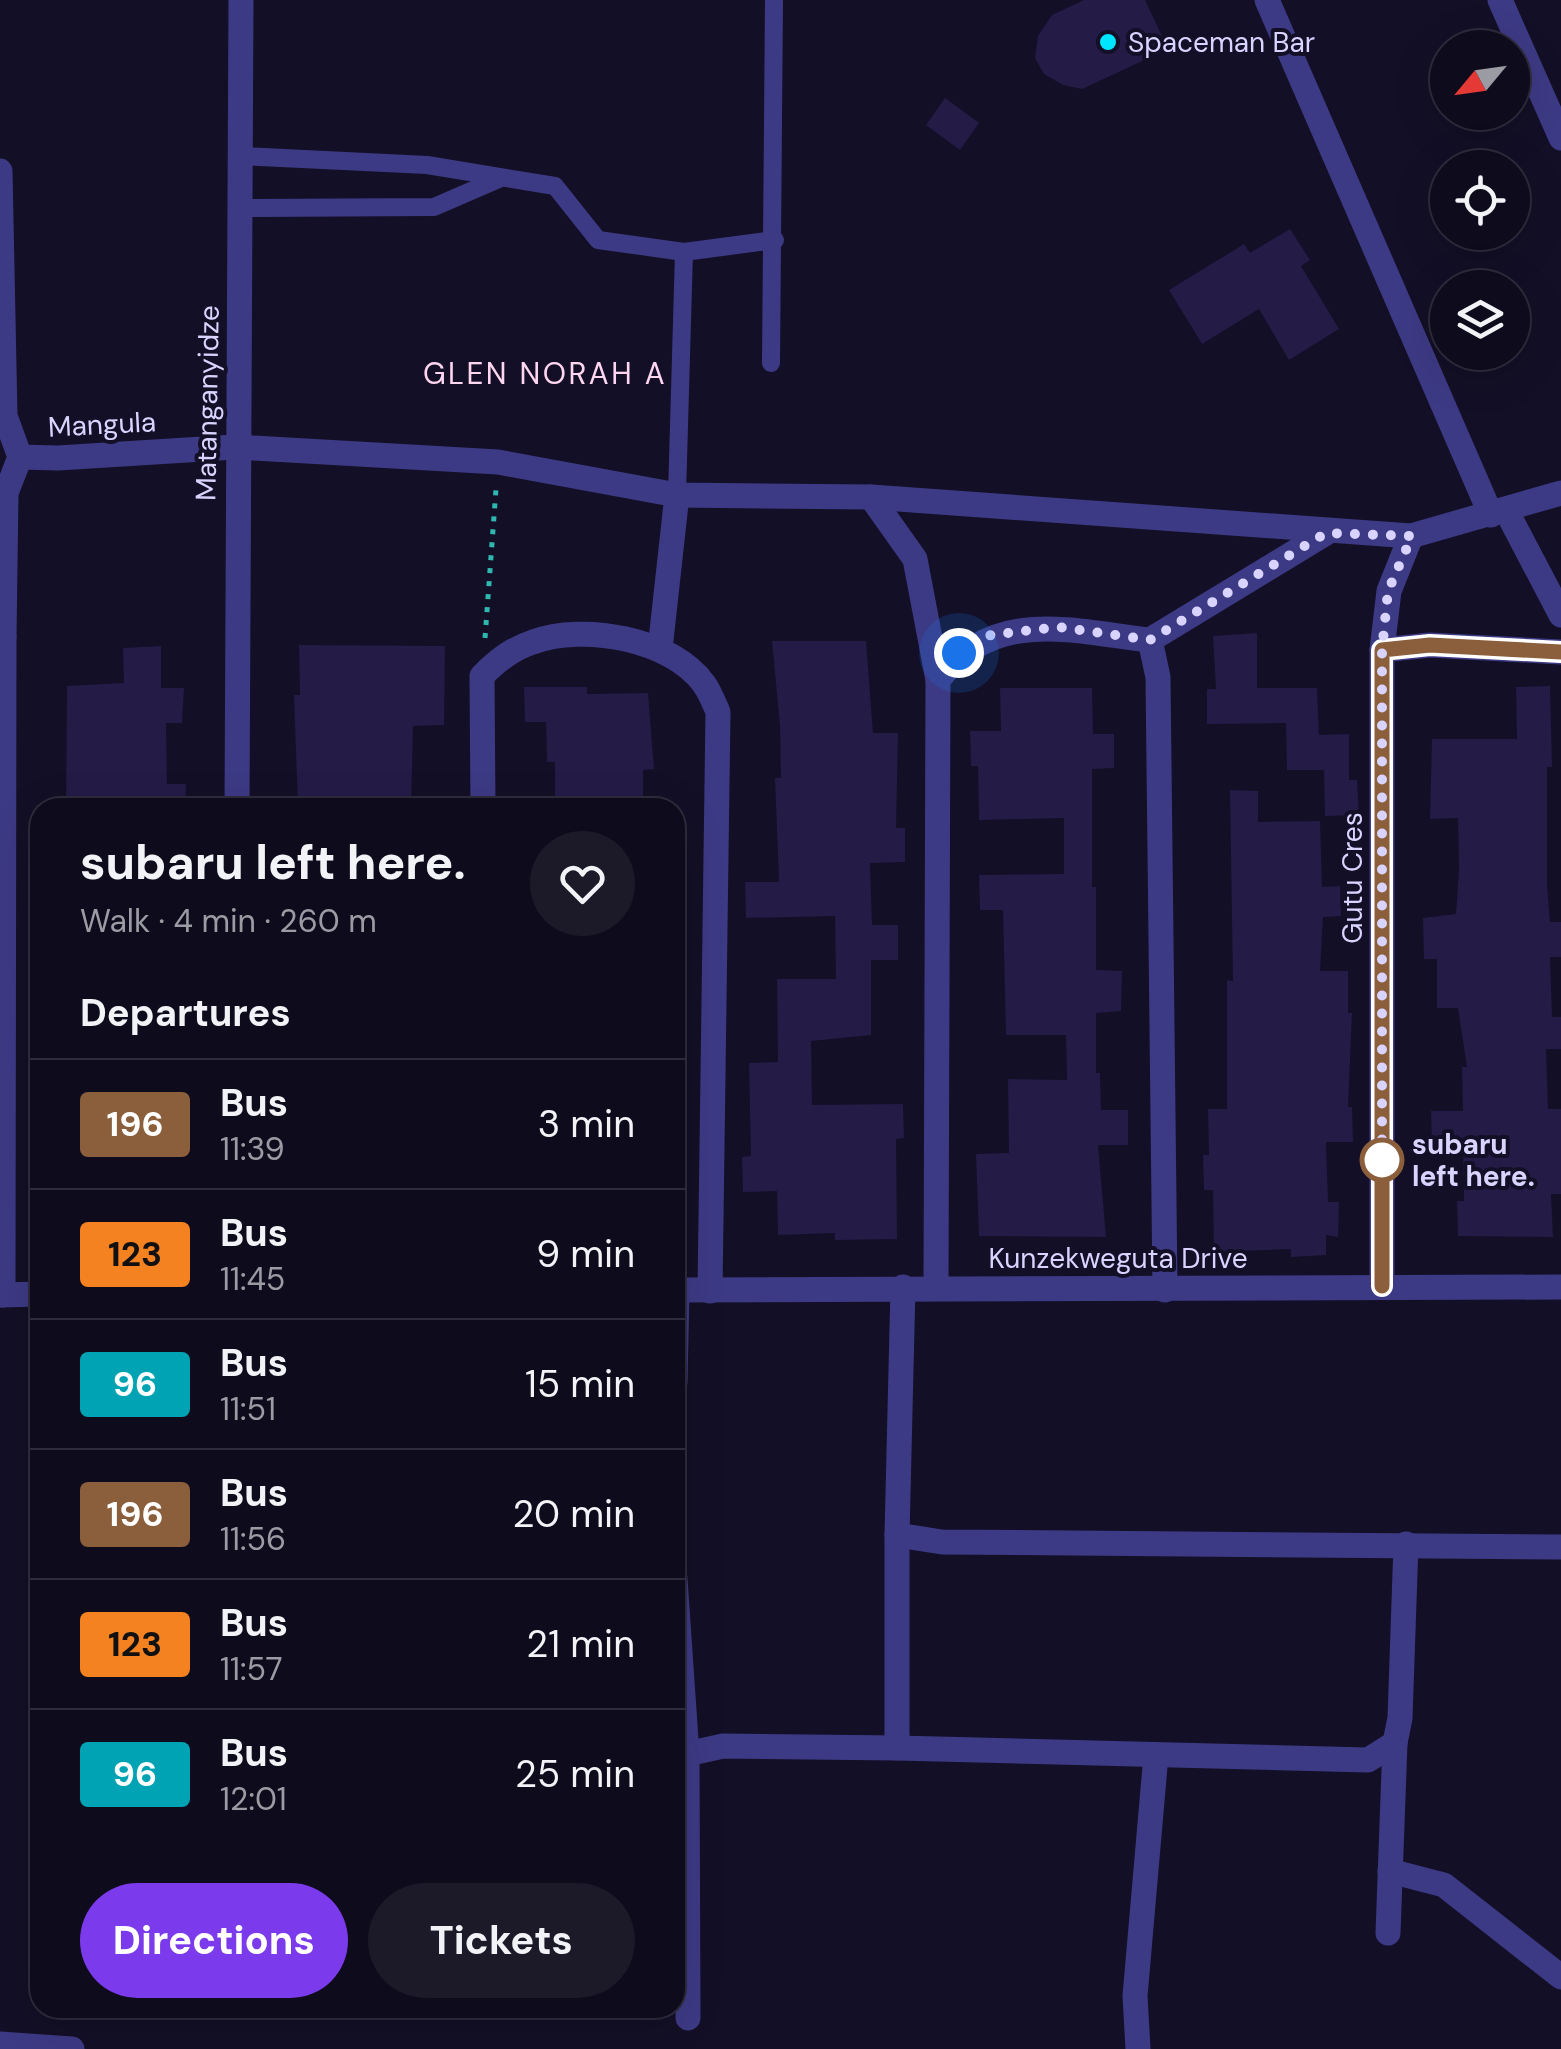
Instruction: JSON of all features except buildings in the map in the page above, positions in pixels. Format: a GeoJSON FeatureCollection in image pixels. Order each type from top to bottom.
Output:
{"type":"FeatureCollection","features":[{"type":"Feature","properties":{"kind":"street","name":"Matanganyidze"},"geometry":{"type":"LineString","coordinates":[[236,798],[235,447],[242,208],[240,0]]}},
{"type":"Feature","properties":{"kind":"street"},"geometry":{"type":"LineString","coordinates":[[1267,0],[1499,513],[1561,615]]}},
{"type":"Feature","properties":{"kind":"street"},"geometry":{"type":"LineString","coordinates":[[1500,0],[1561,138]]}},
{"type":"Feature","properties":{"kind":"street","name":"Mangula"},"geometry":{"type":"LineString","coordinates":[[0,171],[6,416],[20,456],[58,458],[235,447],[498,462],[677,495],[871,497],[1326,533],[1412,536],[1561,493]]}},
{"type":"Feature","properties":{"kind":"street"},"geometry":{"type":"LineString","coordinates":[[20,456],[6,493],[2,637],[2,1294],[30,1294]]}},
{"type":"Feature","properties":{"kind":"street"},"geometry":{"type":"LineString","coordinates":[[660,649],[677,495]]}},
{"type":"Feature","properties":{"kind":"street"},"geometry":{"type":"LineString","coordinates":[[871,497],[915,559],[938,680],[936,1286]]}},
{"type":"Feature","properties":{"kind":"street"},"geometry":{"type":"LineString","coordinates":[[938,680],[959,653],[991,635],[1058,627],[1150,640],[1326,533]]}},
{"type":"Feature","properties":{"kind":"street","name":"Gutu Cres"},"geometry":{"type":"LineString","coordinates":[[1382,1286],[1382,650],[1388,591],[1412,536]]}},
{"type":"Feature","properties":{"kind":"street"},"geometry":{"type":"LineString","coordinates":[[482,798],[482,676],[502,656],[537,640],[590,634],[660,649],[704,682],[718,712],[710,1290]]}},
{"type":"Feature","properties":{"kind":"street"},"geometry":{"type":"LineString","coordinates":[[1150,640],[1158,677],[1165,1290]]}},
{"type":"Feature","properties":{"kind":"street"},"geometry":{"type":"LineString","coordinates":[[1382,650],[1430,645],[1561,652]]}},
{"type":"Feature","properties":{"kind":"street","name":"Kunzekweguta Drive"},"geometry":{"type":"LineString","coordinates":[[685,1290],[936,1286],[1165,1290],[1561,1287]]}},
{"type":"Feature","properties":{"kind":"street"},"geometry":{"type":"LineString","coordinates":[[897,1748],[903,1287]]}},
{"type":"Feature","properties":{"kind":"street"},"geometry":{"type":"LineString","coordinates":[[897,1536],[942,1542],[1561,1547]]}},
{"type":"Feature","properties":{"kind":"street"},"geometry":{"type":"LineString","coordinates":[[1388,1933],[1406,1544]]}},
{"type":"Feature","properties":{"kind":"street"},"geometry":{"type":"LineString","coordinates":[[685,1754],[723,1746],[1368,1760],[1395,1743]]}},
{"type":"Feature","properties":{"kind":"street"},"geometry":{"type":"LineString","coordinates":[[1138,2049],[1134,1996],[1156,1754]]}},
{"type":"Feature","properties":{"kind":"street"},"geometry":{"type":"LineString","coordinates":[[1390,1872],[1444,1885],[1561,1977]]}},
{"type":"Feature","properties":{"kind":"street"},"geometry":{"type":"LineString","coordinates":[[685,1905],[688,2018]]}},
{"type":"Feature","properties":{"kind":"street"},"geometry":{"type":"LineString","coordinates":[[0,2044],[72,2049]]}},
{"type":"Feature","properties":{"kind":"lane"},"geometry":{"type":"LineString","coordinates":[[771,362],[774,0]]}},
{"type":"Feature","properties":{"kind":"lane"},"geometry":{"type":"LineString","coordinates":[[241,156],[428,165],[555,186],[598,240],[684,252],[775,240]]}},
{"type":"Feature","properties":{"kind":"lane"},"geometry":{"type":"LineString","coordinates":[[242,208],[434,206],[505,177]]}},
{"type":"Feature","properties":{"kind":"lane"},"geometry":{"type":"LineString","coordinates":[[677,495],[684,252]]}},
{"type":"Feature","properties":{"kind":"path"},"geometry":{"type":"LineString","coordinates":[[482,676],[498,462]]}},
{"type":"Feature","properties":{"kind":"bus line","name":"196"},"geometry":{"type":"LineString","coordinates":[[1382,1286],[1382,650],[1430,645],[1561,652]]}},
{"type":"Feature","properties":{"kind":"place","name":"Spaceman Bar"},"geometry":{"type":"Point","coordinates":[1108,42]}},
{"type":"Feature","properties":{"kind":"place","name":"subaru left here."},"geometry":{"type":"Point","coordinates":[1382,1160]}},
{"type":"Feature","properties":{"kind":"district","name":"GLEN NORAH A"},"geometry":{"type":"Point","coordinates":[545,374]}},
{"type":"Feature","properties":{"kind":"route"},"geometry":{"type":"LineString","coordinates":[[959,653],[991,635],[1058,627],[1150,640],[1326,533],[1412,536],[1388,591],[1382,650],[1382,1167],[1382,1160]]}}]}
